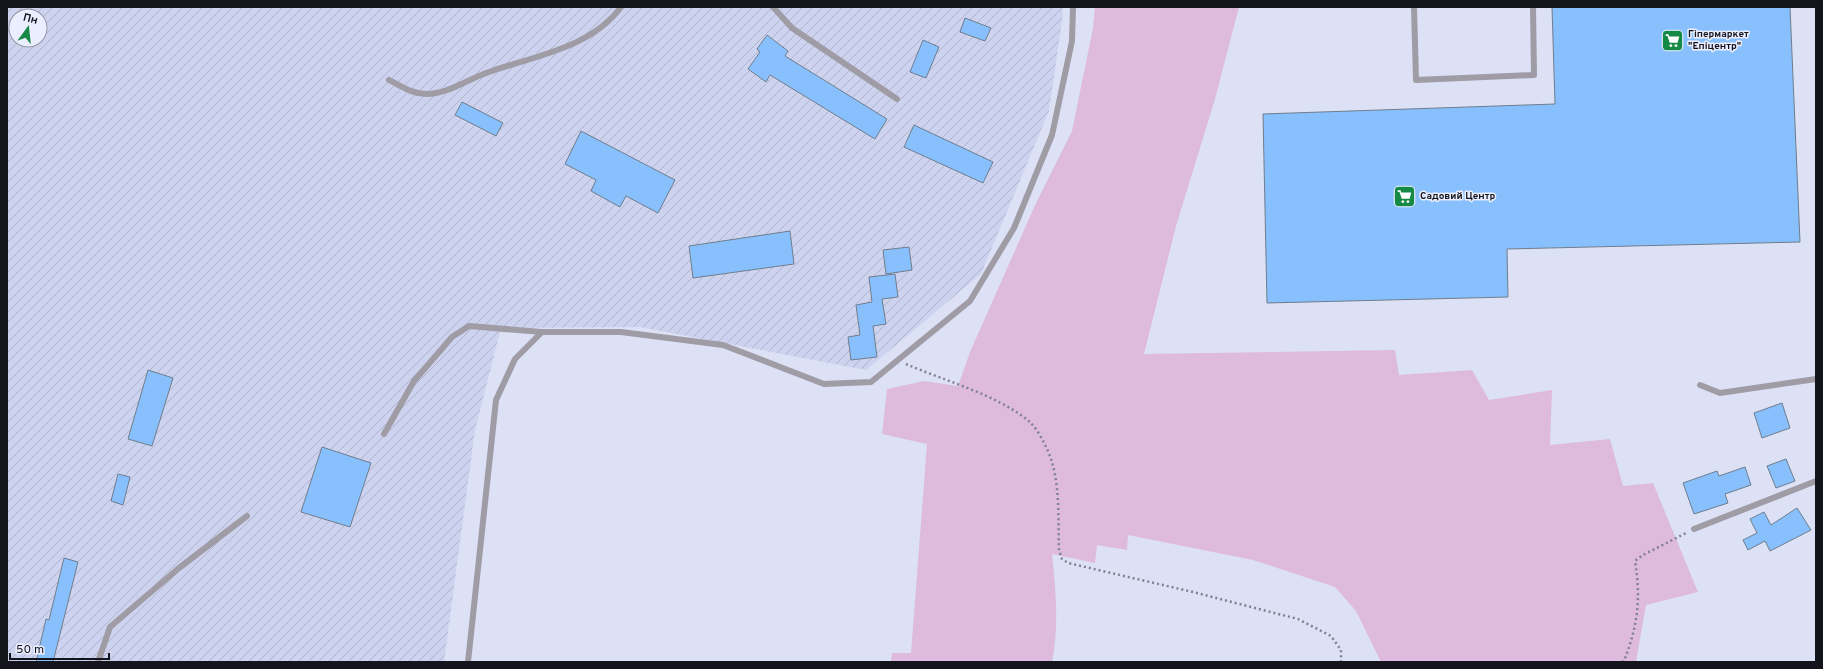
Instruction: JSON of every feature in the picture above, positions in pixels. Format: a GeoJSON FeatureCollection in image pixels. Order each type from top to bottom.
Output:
{"type":"FeatureCollection","features":[{"type":"Feature","properties":{"kind":"lane"},"geometry":{"type":"LineString","coordinates":[[389,80],[411,92],[425,94],[438,93],[488,72],[566,47],[611,20],[621,7]]}},
{"type":"Feature","properties":{"kind":"lane"},"geometry":{"type":"LineString","coordinates":[[773,7],[792,28],[897,99]]}},
{"type":"Feature","properties":{"kind":"lane"},"geometry":{"type":"LineString","coordinates":[[384,434],[414,381],[452,336],[469,326],[542,332],[621,332],[723,345],[824,384],[871,382],[970,301],[1014,228],[1052,135],[1072,41],[1073,7]]}},
{"type":"Feature","properties":{"kind":"lane"},"geometry":{"type":"LineString","coordinates":[[1414,7],[1416,80],[1534,75],[1533,7]]}},
{"type":"Feature","properties":{"kind":"lane"},"geometry":{"type":"LineString","coordinates":[[469,661],[496,400],[515,359],[542,332]]}},
{"type":"Feature","properties":{"kind":"lane"},"geometry":{"type":"LineString","coordinates":[[1700,385],[1720,393],[1816,379]]}},
{"type":"Feature","properties":{"kind":"lane"},"geometry":{"type":"LineString","coordinates":[[1694,529],[1816,481]]}},
{"type":"Feature","properties":{"kind":"lane"},"geometry":{"type":"LineString","coordinates":[[98,662],[110,627],[179,568],[247,516]]}},
{"type":"Feature","properties":{"kind":"path"},"geometry":{"type":"LineString","coordinates":[[898,361],[1010,407],[1031,423],[1042,440],[1052,462],[1057,492],[1059,550],[1065,561],[1298,619],[1331,636],[1341,650],[1341,662]]}},
{"type":"Feature","properties":{"kind":"path"},"geometry":{"type":"LineString","coordinates":[[1622,662],[1624,661],[1634,636],[1638,585],[1635,561],[1643,555],[1694,529]]}},
{"type":"Feature","properties":{"kind":"shaded area"},"geometry":{"type":"Polygon","coordinates":[[[7,7],[1063,7],[1049,111],[981,274],[866,370],[640,327],[501,328],[475,430],[444,662],[7,662],[7,7]]]}},
{"type":"Feature","properties":{"kind":"shaded area"},"geometry":{"type":"Polygon","coordinates":[[[1095,7],[1239,7],[1215,99],[1176,226],[1144,354],[1395,350],[1399,375],[1472,370],[1489,400],[1552,390],[1550,445],[1610,439],[1623,486],[1653,483],[1698,592],[1646,605],[1636,662],[1381,662],[1356,611],[1335,587],[1253,560],[1128,535],[1127,550],[1097,545],[1095,563],[1052,554],[1056,595],[1056,635],[1052,662],[891,662],[892,653],[911,653],[927,444],[882,434],[887,389],[924,381],[958,386],[970,352],[1036,203],[1072,131],[1093,28],[1095,7]]]}},
{"type":"Feature","properties":{"kind":"building"},"geometry":{"type":"Polygon","coordinates":[[[1552,7],[1790,7],[1800,242],[1507,249],[1508,297],[1267,303],[1263,114],[1555,104],[1552,7]]]}},
{"type":"Feature","properties":{"kind":"building"},"geometry":{"type":"Polygon","coordinates":[[[965,18],[991,28],[985,41],[960,32],[965,18]]]}},
{"type":"Feature","properties":{"kind":"building"},"geometry":{"type":"Polygon","coordinates":[[[767,35],[788,51],[785,56],[887,119],[875,139],[770,75],[766,82],[748,69],[760,52],[757,49],[767,35]]]}},
{"type":"Feature","properties":{"kind":"building"},"geometry":{"type":"Polygon","coordinates":[[[923,40],[939,47],[926,78],[910,72],[923,40]]]}},
{"type":"Feature","properties":{"kind":"building"},"geometry":{"type":"Polygon","coordinates":[[[462,102],[503,123],[496,136],[455,115],[462,102]]]}},
{"type":"Feature","properties":{"kind":"building"},"geometry":{"type":"Polygon","coordinates":[[[914,125],[993,162],[983,183],[904,147],[914,125]]]}},
{"type":"Feature","properties":{"kind":"building"},"geometry":{"type":"Polygon","coordinates":[[[581,131],[675,180],[658,213],[626,196],[620,207],[591,191],[596,180],[565,164],[581,131]]]}},
{"type":"Feature","properties":{"kind":"building"},"geometry":{"type":"Polygon","coordinates":[[[790,231],[794,264],[693,278],[689,246],[790,231]]]}},
{"type":"Feature","properties":{"kind":"building"},"geometry":{"type":"Polygon","coordinates":[[[909,247],[912,270],[886,274],[883,250],[909,247]]]}},
{"type":"Feature","properties":{"kind":"building"},"geometry":{"type":"Polygon","coordinates":[[[895,274],[898,297],[882,299],[886,324],[873,326],[877,357],[851,360],[848,337],[860,335],[856,305],[872,302],[869,277],[895,274]]]}},
{"type":"Feature","properties":{"kind":"building"},"geometry":{"type":"Polygon","coordinates":[[[148,370],[173,378],[152,446],[128,439],[148,370]]]}},
{"type":"Feature","properties":{"kind":"building"},"geometry":{"type":"Polygon","coordinates":[[[1782,403],[1790,428],[1762,438],[1754,413],[1782,403]]]}},
{"type":"Feature","properties":{"kind":"building"},"geometry":{"type":"Polygon","coordinates":[[[322,447],[371,463],[350,527],[301,512],[322,447]]]}},
{"type":"Feature","properties":{"kind":"building"},"geometry":{"type":"Polygon","coordinates":[[[1786,459],[1795,481],[1776,488],[1767,466],[1786,459]]]}},
{"type":"Feature","properties":{"kind":"building"},"geometry":{"type":"Polygon","coordinates":[[[1745,467],[1751,485],[1725,494],[1728,503],[1694,514],[1683,483],[1717,471],[1719,476],[1745,467]]]}},
{"type":"Feature","properties":{"kind":"building"},"geometry":{"type":"Polygon","coordinates":[[[118,474],[130,477],[123,505],[111,501],[118,474]]]}},
{"type":"Feature","properties":{"kind":"building"},"geometry":{"type":"Polygon","coordinates":[[[1797,508],[1811,530],[1770,551],[1765,541],[1748,550],[1743,540],[1757,533],[1750,519],[1764,512],[1771,525],[1797,508]]]}},
{"type":"Feature","properties":{"kind":"building"},"geometry":{"type":"Polygon","coordinates":[[[64,558],[78,562],[53,662],[36,662],[46,619],[49,620],[64,558]]]}},
{"type":"Feature","properties":{"kind":"place","name":"Гіпермаркет \"Епіцентр\""},"geometry":{"type":"Point","coordinates":[1672,40]}},
{"type":"Feature","properties":{"kind":"place","name":"Садовий Центр"},"geometry":{"type":"Point","coordinates":[1405,196]}}]}
